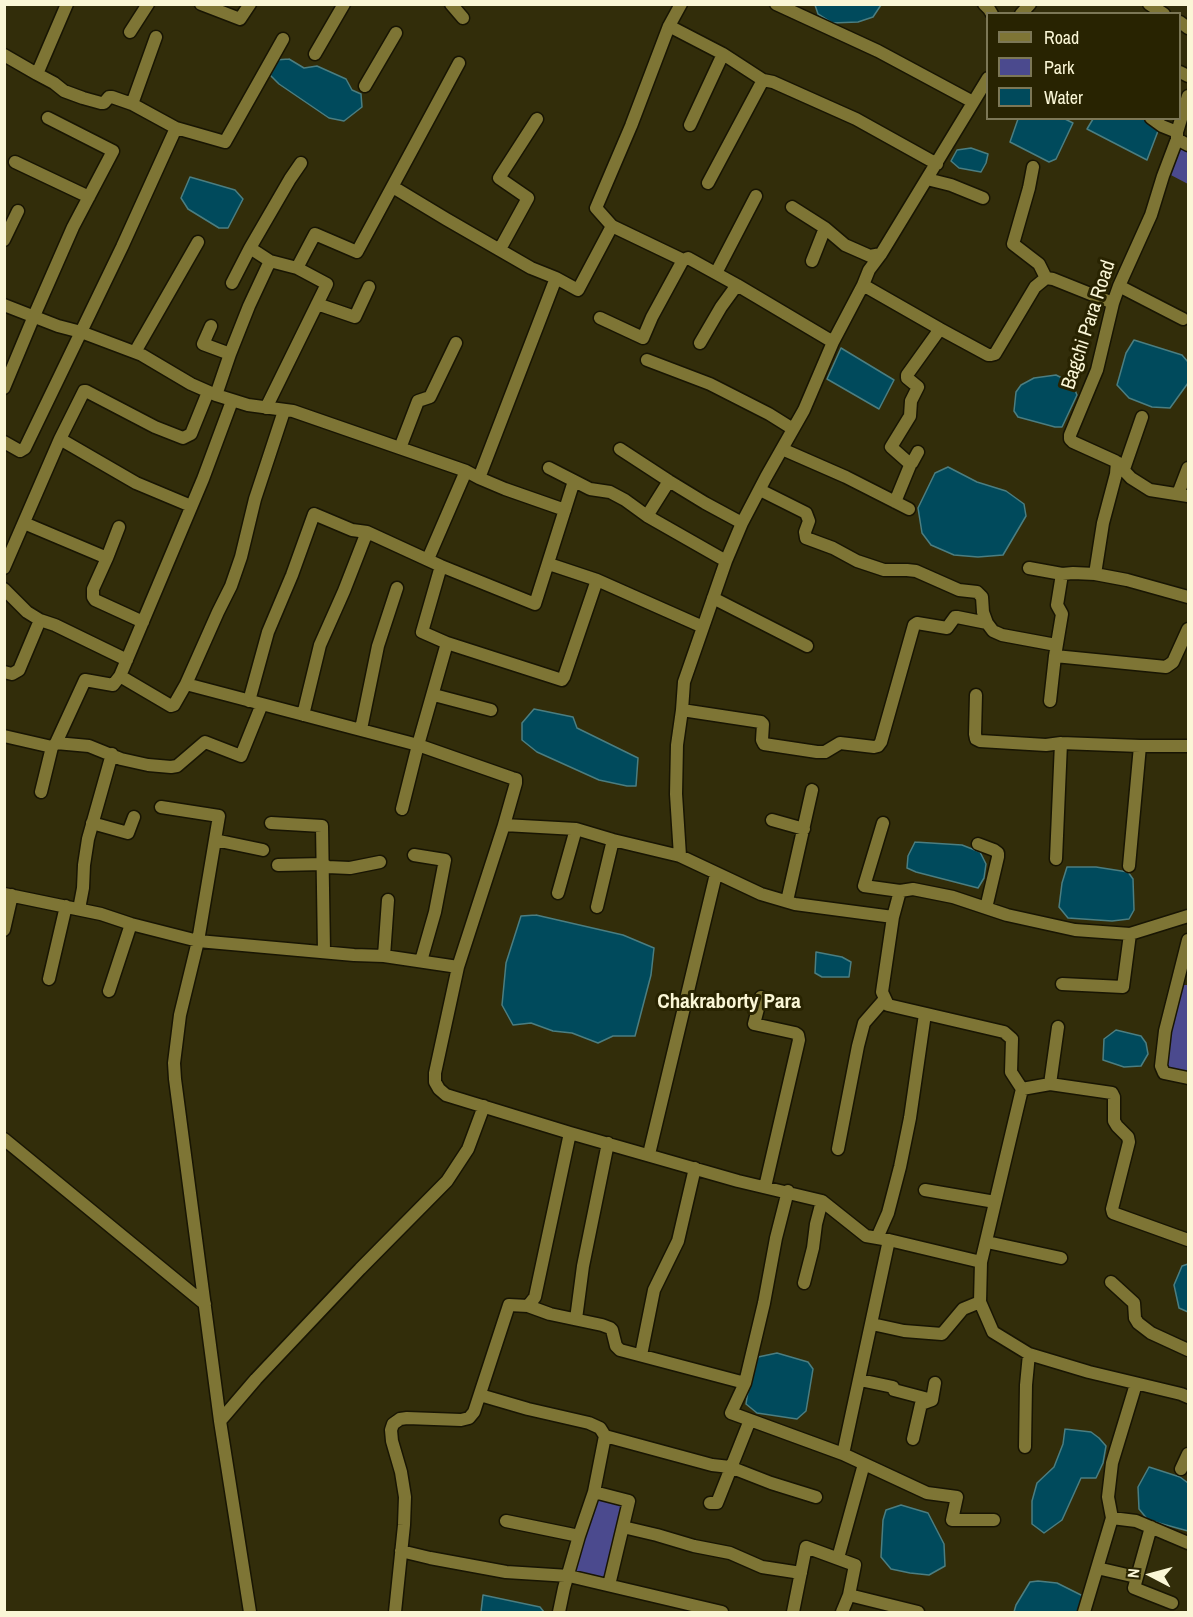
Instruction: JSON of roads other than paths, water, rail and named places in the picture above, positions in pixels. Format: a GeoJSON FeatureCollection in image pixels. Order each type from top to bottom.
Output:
{"type":"FeatureCollection","features":[{"type":"Feature","properties":{"kind":"street"},"geometry":{"type":"LineString","coordinates":[[37,74],[67,4]]}},
{"type":"Feature","properties":{"kind":"street"},"geometry":{"type":"LineString","coordinates":[[130,32],[148,4]]}},
{"type":"Feature","properties":{"kind":"street"},"geometry":{"type":"LineString","coordinates":[[201,4],[240,19],[250,4]]}},
{"type":"Feature","properties":{"kind":"street"},"geometry":{"type":"LineString","coordinates":[[315,54],[344,4]]}},
{"type":"Feature","properties":{"kind":"street"},"geometry":{"type":"LineString","coordinates":[[451,4],[463,18]]}},
{"type":"Feature","properties":{"kind":"street"},"geometry":{"type":"LineString","coordinates":[[681,4],[669,26],[627,136],[597,205],[597,211],[612,226],[683,260],[688,258],[833,342]]}},
{"type":"Feature","properties":{"kind":"street"},"geometry":{"type":"LineString","coordinates":[[776,4],[878,51],[973,102]]}},
{"type":"Feature","properties":{"kind":"street"},"geometry":{"type":"LineString","coordinates":[[669,26],[723,54],[763,80],[773,82],[856,119],[937,164]]}},
{"type":"Feature","properties":{"kind":"street"},"geometry":{"type":"LineString","coordinates":[[365,86],[396,33]]}},
{"type":"Feature","properties":{"kind":"street"},"geometry":{"type":"LineString","coordinates":[[132,104],[156,37]]}},
{"type":"Feature","properties":{"kind":"street"},"geometry":{"type":"LineString","coordinates":[[4,55],[64,91],[101,103],[110,96],[132,104],[176,128],[225,142],[283,39]]}},
{"type":"Feature","properties":{"kind":"street"},"geometry":{"type":"LineString","coordinates":[[690,125],[723,54]]}},
{"type":"Feature","properties":{"kind":"street"},"geometry":{"type":"LineString","coordinates":[[297,268],[315,234],[357,252],[459,63]]}},
{"type":"Feature","properties":{"kind":"street"},"geometry":{"type":"LineString","coordinates":[[708,183],[763,80]]}},
{"type":"Feature","properties":{"kind":"street"},"geometry":{"type":"LineString","coordinates":[[680,856],[676,794],[677,745],[684,682],[726,561],[742,522],[804,410],[833,342],[869,270],[937,164],[986,80]]}},
{"type":"Feature","properties":{"kind":"street","name":"Bagchi Para Road"},"geometry":{"type":"LineString","coordinates":[[1183,495],[1150,490],[1131,478],[1120,466],[1071,439],[1072,431],[1097,370],[1119,285],[1151,215],[1163,176],[1181,139],[1188,96]]}},
{"type":"Feature","properties":{"kind":"street"},"geometry":{"type":"LineString","coordinates":[[4,388],[73,227],[113,151],[48,118]]}},
{"type":"Feature","properties":{"kind":"street"},"geometry":{"type":"LineString","coordinates":[[500,249],[528,198],[499,178],[537,119]]}},
{"type":"Feature","properties":{"kind":"street"},"geometry":{"type":"LineString","coordinates":[[1154,120],[1181,139]]}},
{"type":"Feature","properties":{"kind":"street"},"geometry":{"type":"LineString","coordinates":[[4,442],[20,451],[25,448],[176,128]]}},
{"type":"Feature","properties":{"kind":"street"},"geometry":{"type":"LineString","coordinates":[[15,162],[89,197]]}},
{"type":"Feature","properties":{"kind":"street"},"geometry":{"type":"LineString","coordinates":[[232,283],[250,248],[301,163]]}},
{"type":"Feature","properties":{"kind":"street"},"geometry":{"type":"LineString","coordinates":[[1033,167],[1013,244],[1039,264],[1046,278]]}},
{"type":"Feature","properties":{"kind":"street"},"geometry":{"type":"LineString","coordinates":[[927,179],[951,185],[982,198]]}},
{"type":"Feature","properties":{"kind":"street"},"geometry":{"type":"LineString","coordinates":[[393,187],[531,268],[578,290],[612,226]]}},
{"type":"Feature","properties":{"kind":"street"},"geometry":{"type":"LineString","coordinates":[[716,273],[756,196]]}},
{"type":"Feature","properties":{"kind":"street"},"geometry":{"type":"LineString","coordinates":[[792,207],[825,228],[845,245],[870,256],[881,254]]}},
{"type":"Feature","properties":{"kind":"street"},"geometry":{"type":"LineString","coordinates":[[4,240],[18,210]]}},
{"type":"Feature","properties":{"kind":"street"},"geometry":{"type":"LineString","coordinates":[[812,261],[825,228]]}},
{"type":"Feature","properties":{"kind":"street"},"geometry":{"type":"LineString","coordinates":[[135,352],[198,242]]}},
{"type":"Feature","properties":{"kind":"street"},"geometry":{"type":"LineString","coordinates":[[250,248],[270,261],[297,268],[327,284],[266,408]]}},
{"type":"Feature","properties":{"kind":"street"},"geometry":{"type":"LineString","coordinates":[[600,318],[643,338],[683,260]]}},
{"type":"Feature","properties":{"kind":"street"},"geometry":{"type":"LineString","coordinates":[[6,563],[60,439],[84,391],[155,427],[183,438],[191,434],[230,354],[270,261]]}},
{"type":"Feature","properties":{"kind":"street"},"geometry":{"type":"LineString","coordinates":[[479,478],[556,278]]}},
{"type":"Feature","properties":{"kind":"street"},"geometry":{"type":"LineString","coordinates":[[863,285],[988,355],[994,354],[1035,287],[1046,278],[1113,303]]}},
{"type":"Feature","properties":{"kind":"street"},"geometry":{"type":"LineString","coordinates":[[700,343],[737,285]]}},
{"type":"Feature","properties":{"kind":"street"},"geometry":{"type":"LineString","coordinates":[[1119,285],[1183,319]]}},
{"type":"Feature","properties":{"kind":"street"},"geometry":{"type":"LineString","coordinates":[[317,304],[355,317],[369,287]]}},
{"type":"Feature","properties":{"kind":"street"},"geometry":{"type":"LineString","coordinates":[[4,305],[135,352],[212,393],[232,401],[293,411],[466,471],[565,510]]}},
{"type":"Feature","properties":{"kind":"street"},"geometry":{"type":"LineString","coordinates":[[211,326],[203,344],[230,354]]}},
{"type":"Feature","properties":{"kind":"street"},"geometry":{"type":"LineString","coordinates":[[911,463],[891,447],[910,416],[911,401],[918,387],[907,378],[907,375],[940,329]]}},
{"type":"Feature","properties":{"kind":"street"},"geometry":{"type":"LineString","coordinates":[[400,448],[418,401],[430,397],[456,343]]}},
{"type":"Feature","properties":{"kind":"street"},"geometry":{"type":"LineString","coordinates":[[647,360],[710,384],[793,429]]}},
{"type":"Feature","properties":{"kind":"street"},"geometry":{"type":"LineString","coordinates":[[41,792],[54,745],[86,680],[113,685],[120,675],[203,479],[232,401]]}},
{"type":"Feature","properties":{"kind":"street"},"geometry":{"type":"LineString","coordinates":[[120,675],[171,706],[174,705],[231,586],[241,557],[255,498],[284,411]]}},
{"type":"Feature","properties":{"kind":"street"},"geometry":{"type":"LineString","coordinates":[[1095,574],[1103,523],[1114,482],[1142,417]]}},
{"type":"Feature","properties":{"kind":"street"},"geometry":{"type":"LineString","coordinates":[[60,439],[136,483],[191,506]]}},
{"type":"Feature","properties":{"kind":"street"},"geometry":{"type":"LineString","coordinates":[[782,448],[909,508]]}},
{"type":"Feature","properties":{"kind":"street"},"geometry":{"type":"LineString","coordinates":[[620,449],[705,503],[742,522]]}},
{"type":"Feature","properties":{"kind":"street"},"geometry":{"type":"LineString","coordinates":[[895,501],[918,452]]}},
{"type":"Feature","properties":{"kind":"street"},"geometry":{"type":"LineString","coordinates":[[549,468],[590,489],[610,492],[726,561]]}},
{"type":"Feature","properties":{"kind":"street"},"geometry":{"type":"LineString","coordinates":[[1183,495],[1188,468]]}},
{"type":"Feature","properties":{"kind":"street"},"geometry":{"type":"LineString","coordinates":[[428,559],[466,471]]}},
{"type":"Feature","properties":{"kind":"street"},"geometry":{"type":"LineString","coordinates":[[249,701],[268,632],[314,514],[352,530],[367,532],[441,566],[535,604],[574,481]]}},
{"type":"Feature","properties":{"kind":"street"},"geometry":{"type":"LineString","coordinates":[[648,516],[669,481]]}},
{"type":"Feature","properties":{"kind":"street"},"geometry":{"type":"LineString","coordinates":[[760,490],[806,513],[809,520],[805,532],[806,538],[833,548],[857,561],[884,570],[916,572],[959,590],[980,594],[987,623],[993,631],[1002,635],[1056,651],[1166,667],[1173,663],[1188,629]]}},
{"type":"Feature","properties":{"kind":"street"},"geometry":{"type":"LineString","coordinates":[[24,522],[107,558]]}},
{"type":"Feature","properties":{"kind":"street"},"geometry":{"type":"LineString","coordinates":[[119,527],[93,589],[93,597],[143,622]]}},
{"type":"Feature","properties":{"kind":"street"},"geometry":{"type":"LineString","coordinates":[[303,715],[320,645],[367,532]]}},
{"type":"Feature","properties":{"kind":"street"},"geometry":{"type":"LineString","coordinates":[[549,564],[597,580],[702,627]]}},
{"type":"Feature","properties":{"kind":"street"},"geometry":{"type":"LineString","coordinates":[[441,566],[422,632],[447,643],[562,680],[597,580]]}},
{"type":"Feature","properties":{"kind":"street"},"geometry":{"type":"LineString","coordinates":[[1029,568],[1062,574],[1095,574],[1127,580],[1188,597]]}},
{"type":"Feature","properties":{"kind":"street"},"geometry":{"type":"LineString","coordinates":[[1050,701],[1062,614],[1057,605],[1062,574]]}},
{"type":"Feature","properties":{"kind":"street"},"geometry":{"type":"LineString","coordinates":[[361,729],[378,646],[397,588]]}},
{"type":"Feature","properties":{"kind":"street"},"geometry":{"type":"LineString","coordinates":[[4,589],[27,612],[40,620],[127,660]]}},
{"type":"Feature","properties":{"kind":"street"},"geometry":{"type":"LineString","coordinates":[[713,598],[807,646]]}},
{"type":"Feature","properties":{"kind":"street"},"geometry":{"type":"LineString","coordinates":[[682,710],[761,722],[764,744],[817,752],[825,752],[840,743],[878,746],[914,625],[947,628],[955,617],[987,623]]}},
{"type":"Feature","properties":{"kind":"street"},"geometry":{"type":"LineString","coordinates":[[4,672],[12,674],[20,670],[40,620]]}},
{"type":"Feature","properties":{"kind":"street"},"geometry":{"type":"LineString","coordinates":[[402,809],[447,643]]}},
{"type":"Feature","properties":{"kind":"street"},"geometry":{"type":"LineString","coordinates":[[186,684],[418,745],[516,779],[504,825],[458,967],[435,1073],[435,1082],[446,1095],[570,1133],[822,1201],[866,1236],[981,1262]]}},
{"type":"Feature","properties":{"kind":"street"},"geometry":{"type":"LineString","coordinates":[[434,695],[491,710]]}},
{"type":"Feature","properties":{"kind":"street"},"geometry":{"type":"LineString","coordinates":[[976,695],[976,739],[980,741],[1046,745],[1061,742],[1188,746]]}},
{"type":"Feature","properties":{"kind":"street"},"geometry":{"type":"LineString","coordinates":[[4,736],[54,745],[89,746],[121,759],[171,767],[177,766],[205,742],[241,756],[262,704]]}},
{"type":"Feature","properties":{"kind":"street"},"geometry":{"type":"LineString","coordinates":[[1056,859],[1061,742]]}},
{"type":"Feature","properties":{"kind":"street"},"geometry":{"type":"LineString","coordinates":[[1129,866],[1140,746]]}},
{"type":"Feature","properties":{"kind":"street"},"geometry":{"type":"LineString","coordinates":[[79,909],[92,823],[112,754]]}},
{"type":"Feature","properties":{"kind":"street"},"geometry":{"type":"LineString","coordinates":[[787,901],[812,789]]}},
{"type":"Feature","properties":{"kind":"street"},"geometry":{"type":"LineString","coordinates":[[161,807],[219,816],[198,941],[180,1015],[174,1064],[220,1421],[250,1612]]}},
{"type":"Feature","properties":{"kind":"street"},"geometry":{"type":"LineString","coordinates":[[92,823],[128,832],[134,817]]}},
{"type":"Feature","properties":{"kind":"street"},"geometry":{"type":"LineString","coordinates":[[772,820],[804,829]]}},
{"type":"Feature","properties":{"kind":"street"},"geometry":{"type":"LineString","coordinates":[[271,823],[322,826],[324,951]]}},
{"type":"Feature","properties":{"kind":"street"},"geometry":{"type":"LineString","coordinates":[[883,823],[864,886],[900,891],[913,889],[953,897],[1007,915],[1075,930],[1130,934],[1188,916]]}},
{"type":"Feature","properties":{"kind":"street"},"geometry":{"type":"LineString","coordinates":[[504,825],[576,829],[680,856],[761,894],[787,901],[893,917]]}},
{"type":"Feature","properties":{"kind":"street"},"geometry":{"type":"LineString","coordinates":[[558,892],[576,829]]}},
{"type":"Feature","properties":{"kind":"street"},"geometry":{"type":"LineString","coordinates":[[215,840],[263,850]]}},
{"type":"Feature","properties":{"kind":"street"},"geometry":{"type":"LineString","coordinates":[[597,907],[614,840]]}},
{"type":"Feature","properties":{"kind":"street"},"geometry":{"type":"LineString","coordinates":[[978,844],[998,853],[986,908]]}},
{"type":"Feature","properties":{"kind":"street"},"geometry":{"type":"LineString","coordinates":[[414,855],[445,860],[435,912],[421,961]]}},
{"type":"Feature","properties":{"kind":"street"},"geometry":{"type":"LineString","coordinates":[[278,865],[324,864],[327,867],[350,868],[380,862]]}},
{"type":"Feature","properties":{"kind":"street"},"geometry":{"type":"LineString","coordinates":[[649,1154],[716,874]]}},
{"type":"Feature","properties":{"kind":"street"},"geometry":{"type":"LineString","coordinates":[[900,891],[893,917],[882,992],[888,1005],[1004,1032],[1012,1039],[1011,1072],[1022,1089],[981,1262],[980,1302],[993,1332],[1029,1354],[1188,1397]]}},
{"type":"Feature","properties":{"kind":"street"},"geometry":{"type":"LineString","coordinates":[[4,930],[8,894],[101,914],[198,941],[384,956],[458,967]]}},
{"type":"Feature","properties":{"kind":"street"},"geometry":{"type":"LineString","coordinates":[[384,956],[388,900]]}},
{"type":"Feature","properties":{"kind":"street"},"geometry":{"type":"LineString","coordinates":[[49,979],[66,906]]}},
{"type":"Feature","properties":{"kind":"street"},"geometry":{"type":"LineString","coordinates":[[109,991],[131,924]]}},
{"type":"Feature","properties":{"kind":"street"},"geometry":{"type":"LineString","coordinates":[[1062,984],[1123,987],[1130,934]]}},
{"type":"Feature","properties":{"kind":"street"},"geometry":{"type":"LineString","coordinates":[[1188,940],[1165,1031],[1161,1066],[1164,1073],[1188,1078]]}},
{"type":"Feature","properties":{"kind":"street"},"geometry":{"type":"LineString","coordinates":[[761,997],[754,1024],[795,1033],[799,1040],[765,1187]]}},
{"type":"Feature","properties":{"kind":"street"},"geometry":{"type":"LineString","coordinates":[[838,1149],[864,1023],[885,999]]}},
{"type":"Feature","properties":{"kind":"street"},"geometry":{"type":"LineString","coordinates":[[843,1454],[872,1324],[883,1239],[910,1118],[925,1014]]}},
{"type":"Feature","properties":{"kind":"street"},"geometry":{"type":"LineString","coordinates":[[1050,1084],[1058,1027]]}},
{"type":"Feature","properties":{"kind":"street"},"geometry":{"type":"LineString","coordinates":[[1022,1089],[1050,1084],[1112,1094],[1115,1123],[1128,1137],[1129,1142],[1112,1209],[1113,1213],[1188,1240]]}},
{"type":"Feature","properties":{"kind":"street"},"geometry":{"type":"LineString","coordinates":[[220,1421],[256,1379],[360,1269],[447,1181],[468,1149],[484,1106]]}},
{"type":"Feature","properties":{"kind":"street"},"geometry":{"type":"LineString","coordinates":[[528,1306],[534,1297],[570,1133]]}},
{"type":"Feature","properties":{"kind":"street"},"geometry":{"type":"LineString","coordinates":[[4,1139],[205,1304]]}},
{"type":"Feature","properties":{"kind":"street"},"geometry":{"type":"LineString","coordinates":[[576,1319],[583,1266],[608,1143]]}},
{"type":"Feature","properties":{"kind":"street"},"geometry":{"type":"LineString","coordinates":[[640,1355],[654,1290],[678,1241],[695,1168]]}},
{"type":"Feature","properties":{"kind":"street"},"geometry":{"type":"LineString","coordinates":[[925,1190],[995,1202]]}},
{"type":"Feature","properties":{"kind":"street"},"geometry":{"type":"LineString","coordinates":[[788,1191],[745,1383],[731,1413],[843,1454],[927,1493],[957,1497],[952,1520],[994,1520]]}},
{"type":"Feature","properties":{"kind":"street"},"geometry":{"type":"LineString","coordinates":[[804,1283],[822,1201]]}},
{"type":"Feature","properties":{"kind":"street"},"geometry":{"type":"LineString","coordinates":[[987,1242],[1061,1258]]}},
{"type":"Feature","properties":{"kind":"street"},"geometry":{"type":"LineString","coordinates":[[1111,1282],[1133,1300],[1135,1318],[1138,1323],[1151,1333],[1188,1350]]}},
{"type":"Feature","properties":{"kind":"street"},"geometry":{"type":"LineString","coordinates":[[872,1324],[904,1331],[942,1334],[963,1309],[980,1302]]}},
{"type":"Feature","properties":{"kind":"street"},"geometry":{"type":"LineString","coordinates":[[395,1612],[405,1497],[392,1441],[393,1424],[400,1419],[461,1420],[469,1418],[474,1412],[509,1305],[528,1306],[550,1314],[610,1328],[617,1348],[745,1383]]}},
{"type":"Feature","properties":{"kind":"street"},"geometry":{"type":"LineString","coordinates":[[1025,1448],[1029,1354]]}},
{"type":"Feature","properties":{"kind":"street"},"geometry":{"type":"LineString","coordinates":[[860,1380],[893,1387],[894,1390],[932,1400]]}},
{"type":"Feature","properties":{"kind":"street"},"geometry":{"type":"LineString","coordinates":[[932,1400],[935,1383]]}},
{"type":"Feature","properties":{"kind":"street"},"geometry":{"type":"LineString","coordinates":[[1084,1612],[1112,1518],[1108,1497],[1112,1463],[1136,1384]]}},
{"type":"Feature","properties":{"kind":"street"},"geometry":{"type":"LineString","coordinates":[[480,1395],[589,1423],[600,1428],[605,1436],[712,1465],[730,1467],[816,1497]]}},
{"type":"Feature","properties":{"kind":"street"},"geometry":{"type":"LineString","coordinates":[[913,1439],[921,1404],[932,1400]]}},
{"type":"Feature","properties":{"kind":"street"},"geometry":{"type":"LineString","coordinates":[[710,1503],[717,1503],[750,1419]]}},
{"type":"Feature","properties":{"kind":"street"},"geometry":{"type":"LineString","coordinates":[[559,1612],[564,1587],[594,1492],[605,1436]]}},
{"type":"Feature","properties":{"kind":"street"},"geometry":{"type":"LineString","coordinates":[[1181,1469],[1188,1454]]}},
{"type":"Feature","properties":{"kind":"street"},"geometry":{"type":"LineString","coordinates":[[838,1558],[864,1464]]}},
{"type":"Feature","properties":{"kind":"street"},"geometry":{"type":"LineString","coordinates":[[594,1492],[629,1501],[609,1586]]}},
{"type":"Feature","properties":{"kind":"street"},"geometry":{"type":"LineString","coordinates":[[1112,1518],[1136,1521],[1188,1543]]}},
{"type":"Feature","properties":{"kind":"street"},"geometry":{"type":"LineString","coordinates":[[506,1521],[579,1536]]}},
{"type":"Feature","properties":{"kind":"street"},"geometry":{"type":"LineString","coordinates":[[623,1527],[729,1553],[762,1567],[801,1573]]}},
{"type":"Feature","properties":{"kind":"street"},"geometry":{"type":"LineString","coordinates":[[1151,1527],[1134,1588],[1172,1603]]}},
{"type":"Feature","properties":{"kind":"street"},"geometry":{"type":"LineString","coordinates":[[793,1612],[806,1547],[855,1565],[849,1594],[842,1612]]}},
{"type":"Feature","properties":{"kind":"street"},"geometry":{"type":"LineString","coordinates":[[401,1551],[506,1572],[569,1576],[722,1612]]}},
{"type":"Feature","properties":{"kind":"street"},"geometry":{"type":"LineString","coordinates":[[1097,1568],[1136,1576]]}},
{"type":"Feature","properties":{"kind":"street"},"geometry":{"type":"LineString","coordinates":[[849,1594],[919,1612]]}},
{"type":"Feature","properties":{"kind":"water"},"geometry":{"type":"Polygon","coordinates":[[[815,4],[881,5],[873,17],[858,22],[832,23],[818,14],[815,4]]]}},
{"type":"Feature","properties":{"kind":"water"},"geometry":{"type":"Polygon","coordinates":[[[289,59],[304,68],[317,66],[346,79],[352,90],[361,94],[362,107],[344,121],[329,118],[279,84],[269,74],[275,60],[289,59]]]}},
{"type":"Feature","properties":{"kind":"water"},"geometry":{"type":"Polygon","coordinates":[[[1018,120],[1067,120],[1073,123],[1056,159],[1049,162],[1010,142],[1018,120]]]}},
{"type":"Feature","properties":{"kind":"water"},"geometry":{"type":"Polygon","coordinates":[[[1092,120],[1149,120],[1158,131],[1147,160],[1087,129],[1092,120]]]}},
{"type":"Feature","properties":{"kind":"water"},"geometry":{"type":"Polygon","coordinates":[[[971,148],[988,154],[981,172],[959,168],[951,161],[957,150],[971,148]]]}},
{"type":"Feature","properties":{"kind":"water"},"geometry":{"type":"Polygon","coordinates":[[[190,177],[235,190],[243,199],[228,228],[219,228],[188,209],[181,198],[190,177]]]}},
{"type":"Feature","properties":{"kind":"water"},"geometry":{"type":"Polygon","coordinates":[[[1134,340],[1182,355],[1188,362],[1188,383],[1170,408],[1152,407],[1129,398],[1117,385],[1126,353],[1134,340]]]}},
{"type":"Feature","properties":{"kind":"water"},"geometry":{"type":"Polygon","coordinates":[[[841,348],[894,380],[879,409],[827,379],[841,348]]]}},
{"type":"Feature","properties":{"kind":"water"},"geometry":{"type":"Polygon","coordinates":[[[1056,375],[1072,383],[1077,395],[1062,427],[1018,417],[1014,411],[1016,392],[1021,385],[1034,378],[1056,375]]]}},
{"type":"Feature","properties":{"kind":"water"},"geometry":{"type":"Polygon","coordinates":[[[948,467],[977,482],[1006,491],[1024,504],[1026,516],[1003,555],[978,557],[954,555],[931,545],[922,533],[918,508],[935,473],[948,467]]]}},
{"type":"Feature","properties":{"kind":"water"},"geometry":{"type":"Polygon","coordinates":[[[534,709],[573,717],[577,728],[638,758],[636,786],[599,780],[537,752],[522,740],[522,723],[534,709]]]}},
{"type":"Feature","properties":{"kind":"water"},"geometry":{"type":"Polygon","coordinates":[[[915,842],[962,845],[980,852],[986,864],[984,878],[978,888],[907,868],[908,856],[915,842]]]}},
{"type":"Feature","properties":{"kind":"water"},"geometry":{"type":"Polygon","coordinates":[[[1067,867],[1096,867],[1128,872],[1133,879],[1134,910],[1129,919],[1112,921],[1068,918],[1059,907],[1067,867]]]}},
{"type":"Feature","properties":{"kind":"water"},"geometry":{"type":"Polygon","coordinates":[[[536,915],[623,935],[654,948],[651,975],[635,1036],[613,1036],[598,1043],[572,1033],[553,1031],[531,1023],[513,1025],[502,1005],[506,963],[521,916],[536,915]]]}},
{"type":"Feature","properties":{"kind":"water"},"geometry":{"type":"Polygon","coordinates":[[[816,952],[842,957],[851,962],[849,977],[822,977],[815,973],[816,952]]]}},
{"type":"Feature","properties":{"kind":"water"},"geometry":{"type":"Polygon","coordinates":[[[1116,1030],[1141,1036],[1146,1043],[1148,1054],[1141,1066],[1124,1067],[1103,1060],[1104,1039],[1116,1030]]]}},
{"type":"Feature","properties":{"kind":"water"},"geometry":{"type":"Polygon","coordinates":[[[1188,1264],[1188,1312],[1179,1308],[1174,1285],[1182,1266],[1188,1264]]]}},
{"type":"Feature","properties":{"kind":"water"},"geometry":{"type":"Polygon","coordinates":[[[777,1353],[808,1362],[813,1369],[806,1411],[797,1419],[757,1413],[746,1404],[750,1378],[758,1357],[777,1353]]]}},
{"type":"Feature","properties":{"kind":"water"},"geometry":{"type":"Polygon","coordinates":[[[1065,1429],[1091,1432],[1099,1438],[1106,1446],[1103,1463],[1096,1478],[1081,1478],[1062,1520],[1044,1533],[1032,1524],[1032,1501],[1037,1483],[1054,1467],[1063,1444],[1065,1429]]]}},
{"type":"Feature","properties":{"kind":"water"},"geometry":{"type":"Polygon","coordinates":[[[1149,1467],[1180,1477],[1188,1483],[1188,1531],[1148,1520],[1139,1509],[1138,1487],[1149,1467]]]}},
{"type":"Feature","properties":{"kind":"water"},"geometry":{"type":"Polygon","coordinates":[[[901,1505],[928,1513],[944,1544],[945,1566],[929,1575],[891,1569],[881,1557],[883,1520],[886,1510],[901,1505]]]}},
{"type":"Feature","properties":{"kind":"water"},"geometry":{"type":"Polygon","coordinates":[[[1030,1582],[1057,1583],[1083,1596],[1078,1612],[1014,1612],[1030,1582]]]}},
{"type":"Feature","properties":{"kind":"water"},"geometry":{"type":"Polygon","coordinates":[[[483,1595],[540,1607],[544,1612],[481,1612],[483,1595]]]}},
{"type":"Feature","properties":{"kind":"district","name":"Chakraborty Para"},"geometry":{"type":"Point","coordinates":[729,1002]}}]}
